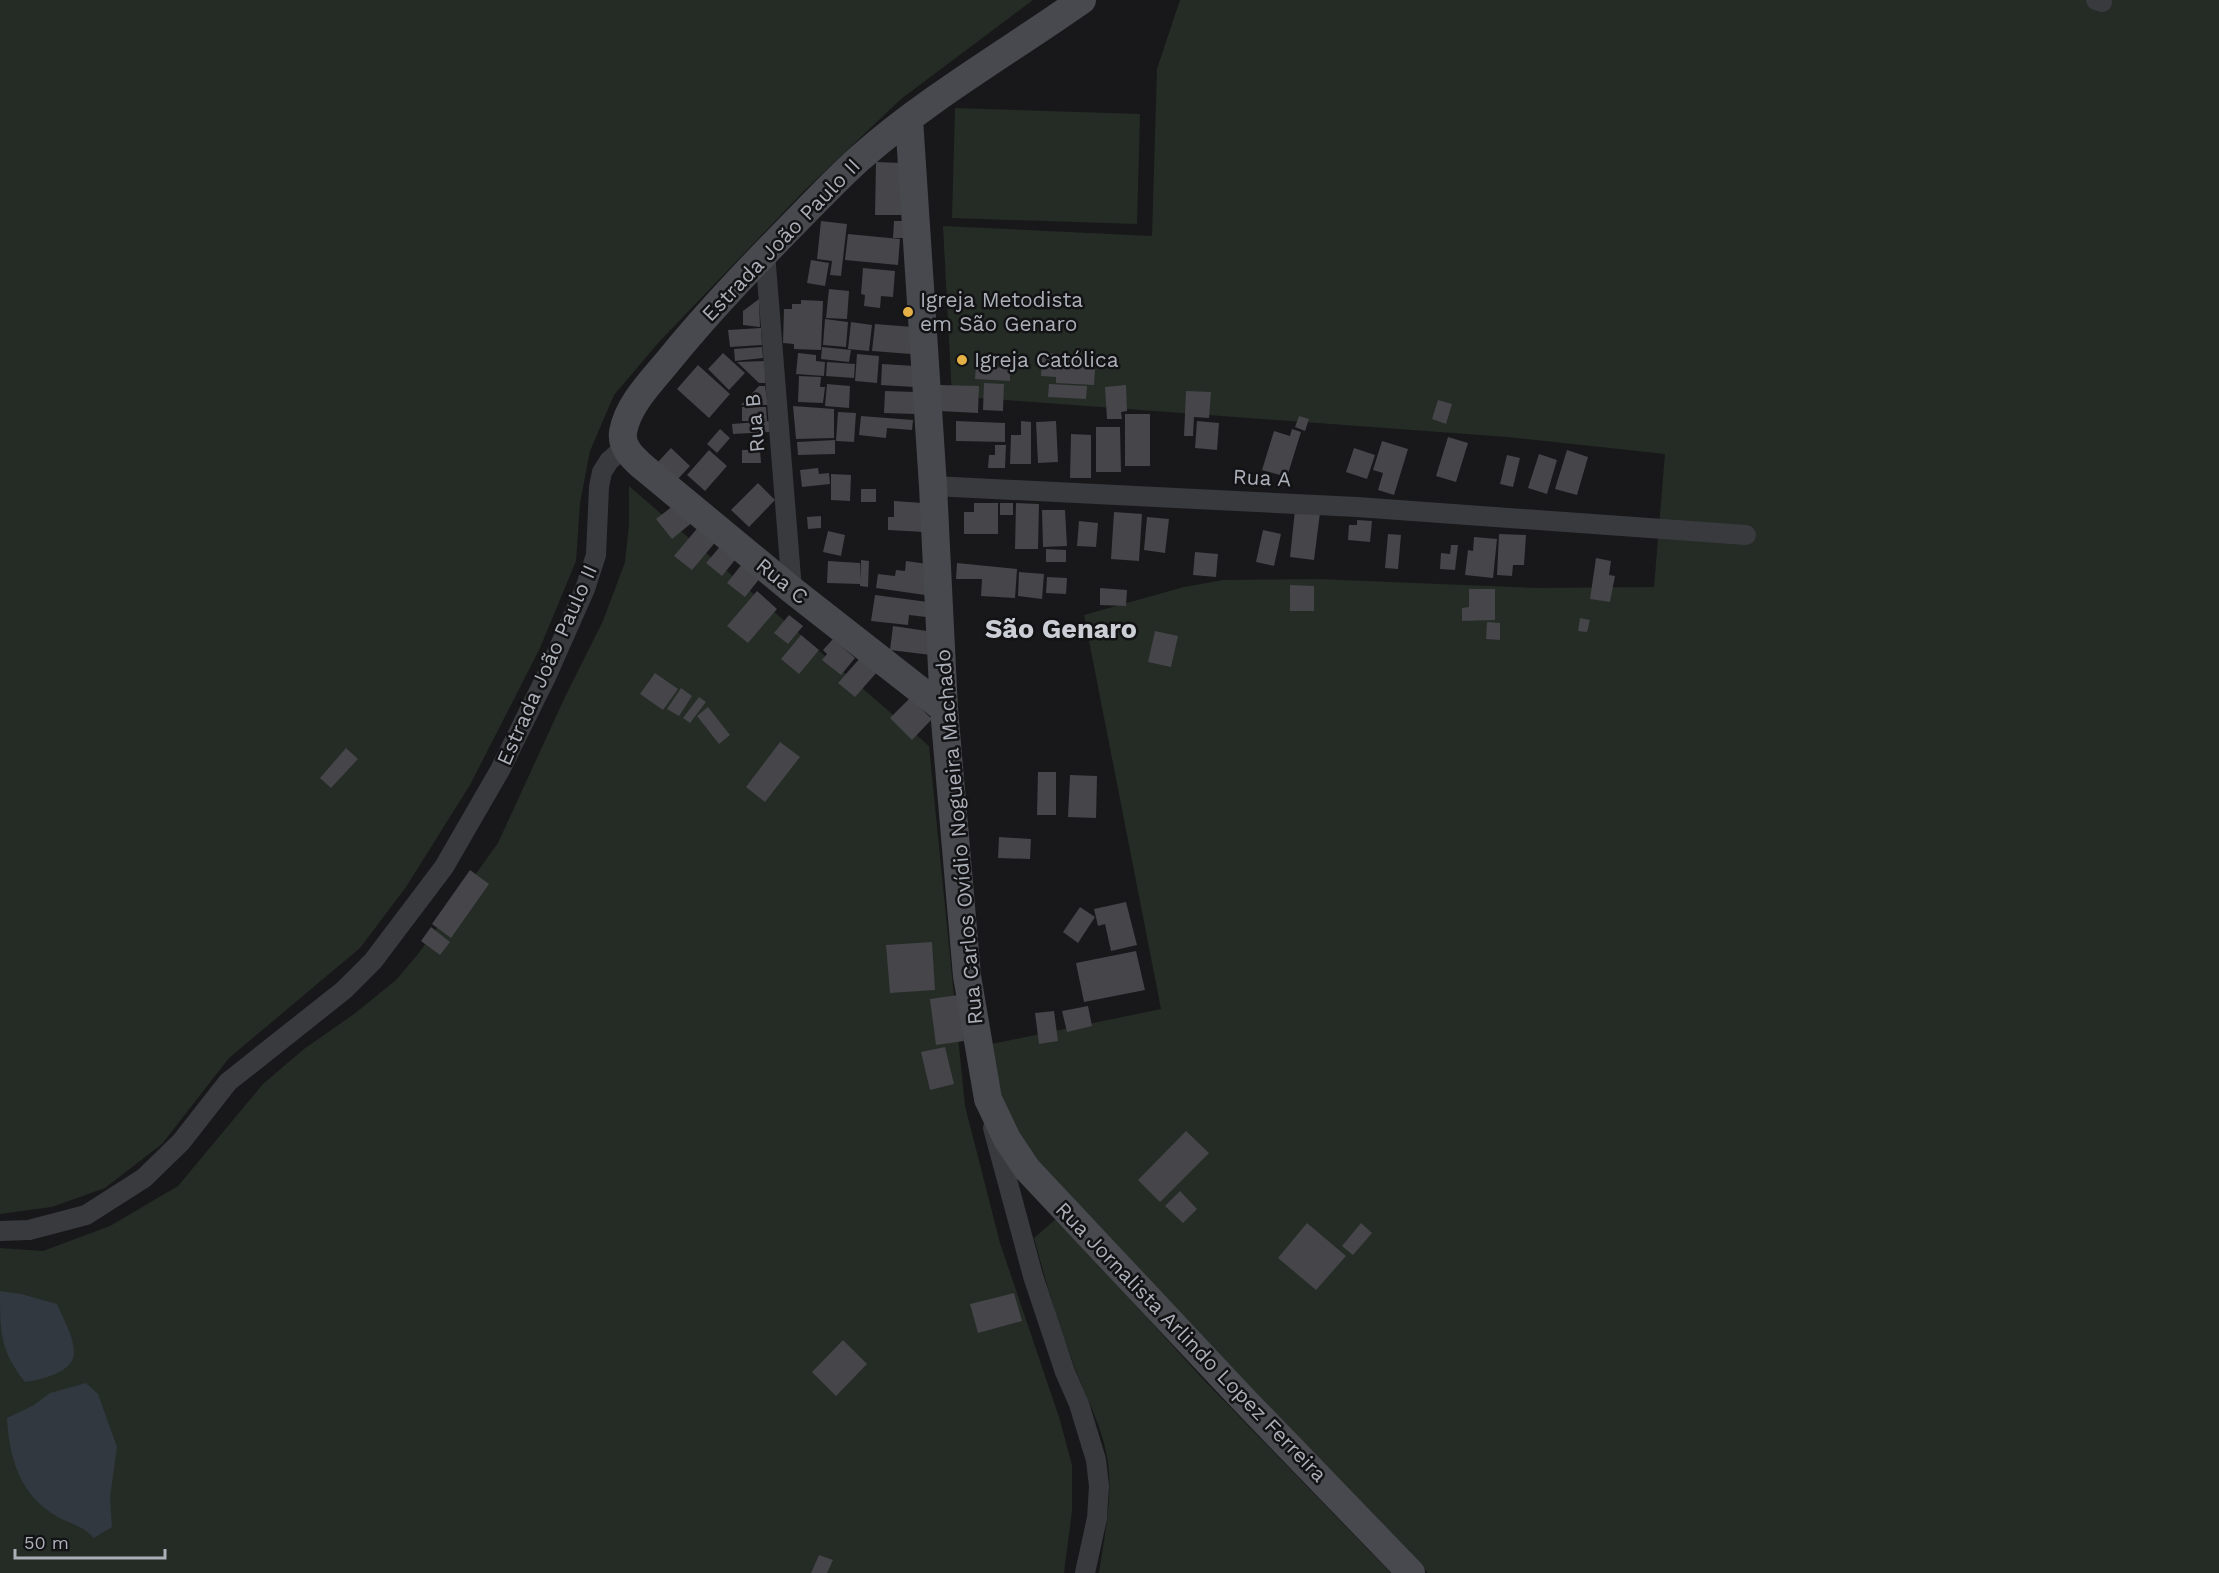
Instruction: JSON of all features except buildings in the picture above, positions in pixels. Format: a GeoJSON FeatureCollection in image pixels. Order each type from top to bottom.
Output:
{"type":"FeatureCollection","features":[{"type":"Feature","properties":{"kind":"street","name":"Estrada João Paulo II"},"geometry":{"type":"LineString","coordinates":[[0,1231],[29,1230],[86,1215],[144,1178],[181,1142],[228,1082],[344,990],[373,961],[444,867],[500,770],[536,698],[585,589],[596,555],[599,487],[602,472],[609,461],[626,447],[623,431],[628,416],[641,394],[695,328],[765,252],[860,158],[909,119],[1083,0]]}},
{"type":"Feature","properties":{"kind":"street","name":"Rua Carlos Ovídio Nogueira Machado"},"geometry":{"type":"LineString","coordinates":[[909,119],[933,486],[944,709],[967,976],[996,1139],[1032,1276],[1082,1414],[1096,1460],[1099,1486],[1097,1518],[1085,1573]]}},
{"type":"Feature","properties":{"kind":"street","name":"Rua B"},"geometry":{"type":"LineString","coordinates":[[765,252],[792,590]]}},
{"type":"Feature","properties":{"kind":"street","name":"Rua C"},"geometry":{"type":"LineString","coordinates":[[626,447],[632,457],[642,466],[792,590],[944,709]]}},
{"type":"Feature","properties":{"kind":"street","name":"Rua A"},"geometry":{"type":"LineString","coordinates":[[933,486],[1357,507],[1746,535]]}},
{"type":"Feature","properties":{"kind":"street","name":"Rua Jornalista Arlindo Lopez Ferreira"},"geometry":{"type":"LineString","coordinates":[[988,1099],[1007,1139],[1027,1168],[1048,1192],[1411,1573]]}},
{"type":"Feature","properties":{"kind":"shaded area"},"geometry":{"type":"Polygon","coordinates":[[[0,0],[1033,0],[901,99],[802,193],[659,342],[614,395],[590,451],[580,503],[576,561],[540,648],[470,785],[406,887],[360,948],[229,1058],[162,1144],[105,1188],[52,1207],[0,1214],[0,0]]]}},
{"type":"Feature","properties":{"kind":"shaded area"},"geometry":{"type":"Polygon","coordinates":[[[1180,0],[2219,0],[2219,1573],[1428,1573],[1291,1434],[1041,1170],[1008,1118],[987,1045],[1161,1009],[1084,615],[1184,587],[1223,580],[1317,579],[1537,588],[1654,587],[1665,454],[1507,437],[952,396],[943,226],[1152,236],[1157,69],[1180,0]]]}},
{"type":"Feature","properties":{"kind":"shaded area"},"geometry":{"type":"Polygon","coordinates":[[[955,108],[1140,114],[1137,224],[952,218],[955,108]]]}},
{"type":"Feature","properties":{"kind":"shaded area"},"geometry":{"type":"Polygon","coordinates":[[[629,486],[929,746],[965,1106],[1000,1243],[1059,1417],[1072,1465],[1072,1511],[1064,1573],[0,1573],[0,1248],[43,1251],[110,1226],[178,1186],[263,1084],[304,1049],[354,1014],[396,980],[418,954],[498,843],[565,697],[603,621],[625,562],[629,525],[629,486]]]}},
{"type":"Feature","properties":{"kind":"shaded area"},"geometry":{"type":"Polygon","coordinates":[[[1057,1218],[1200,1376],[1391,1573],[1099,1573],[1109,1498],[1107,1458],[1095,1415],[1061,1330],[1034,1238],[1057,1218]]]}},
{"type":"Feature","properties":{"kind":"shaded area"},"geometry":{"type":"Polygon","coordinates":[[[0,1291],[57,1304],[74,1347],[73,1360],[69,1365],[56,1374],[25,1382],[11,1360],[3,1340],[0,1291]]]}},
{"type":"Feature","properties":{"kind":"shaded area"},"geometry":{"type":"Polygon","coordinates":[[[86,1383],[98,1394],[117,1447],[110,1497],[112,1527],[94,1538],[45,1508],[26,1487],[19,1475],[10,1447],[7,1418],[34,1405],[50,1393],[86,1383]]]}},
{"type":"Feature","properties":{"kind":"place","name":"Igreja Metodista em São Genaro"},"geometry":{"type":"Point","coordinates":[908,312]}},
{"type":"Feature","properties":{"kind":"place","name":"Igreja Católica"},"geometry":{"type":"Point","coordinates":[962,360]}},
{"type":"Feature","properties":{"kind":"district","name":"São Genaro"},"geometry":{"type":"Point","coordinates":[1061,629]}}]}
